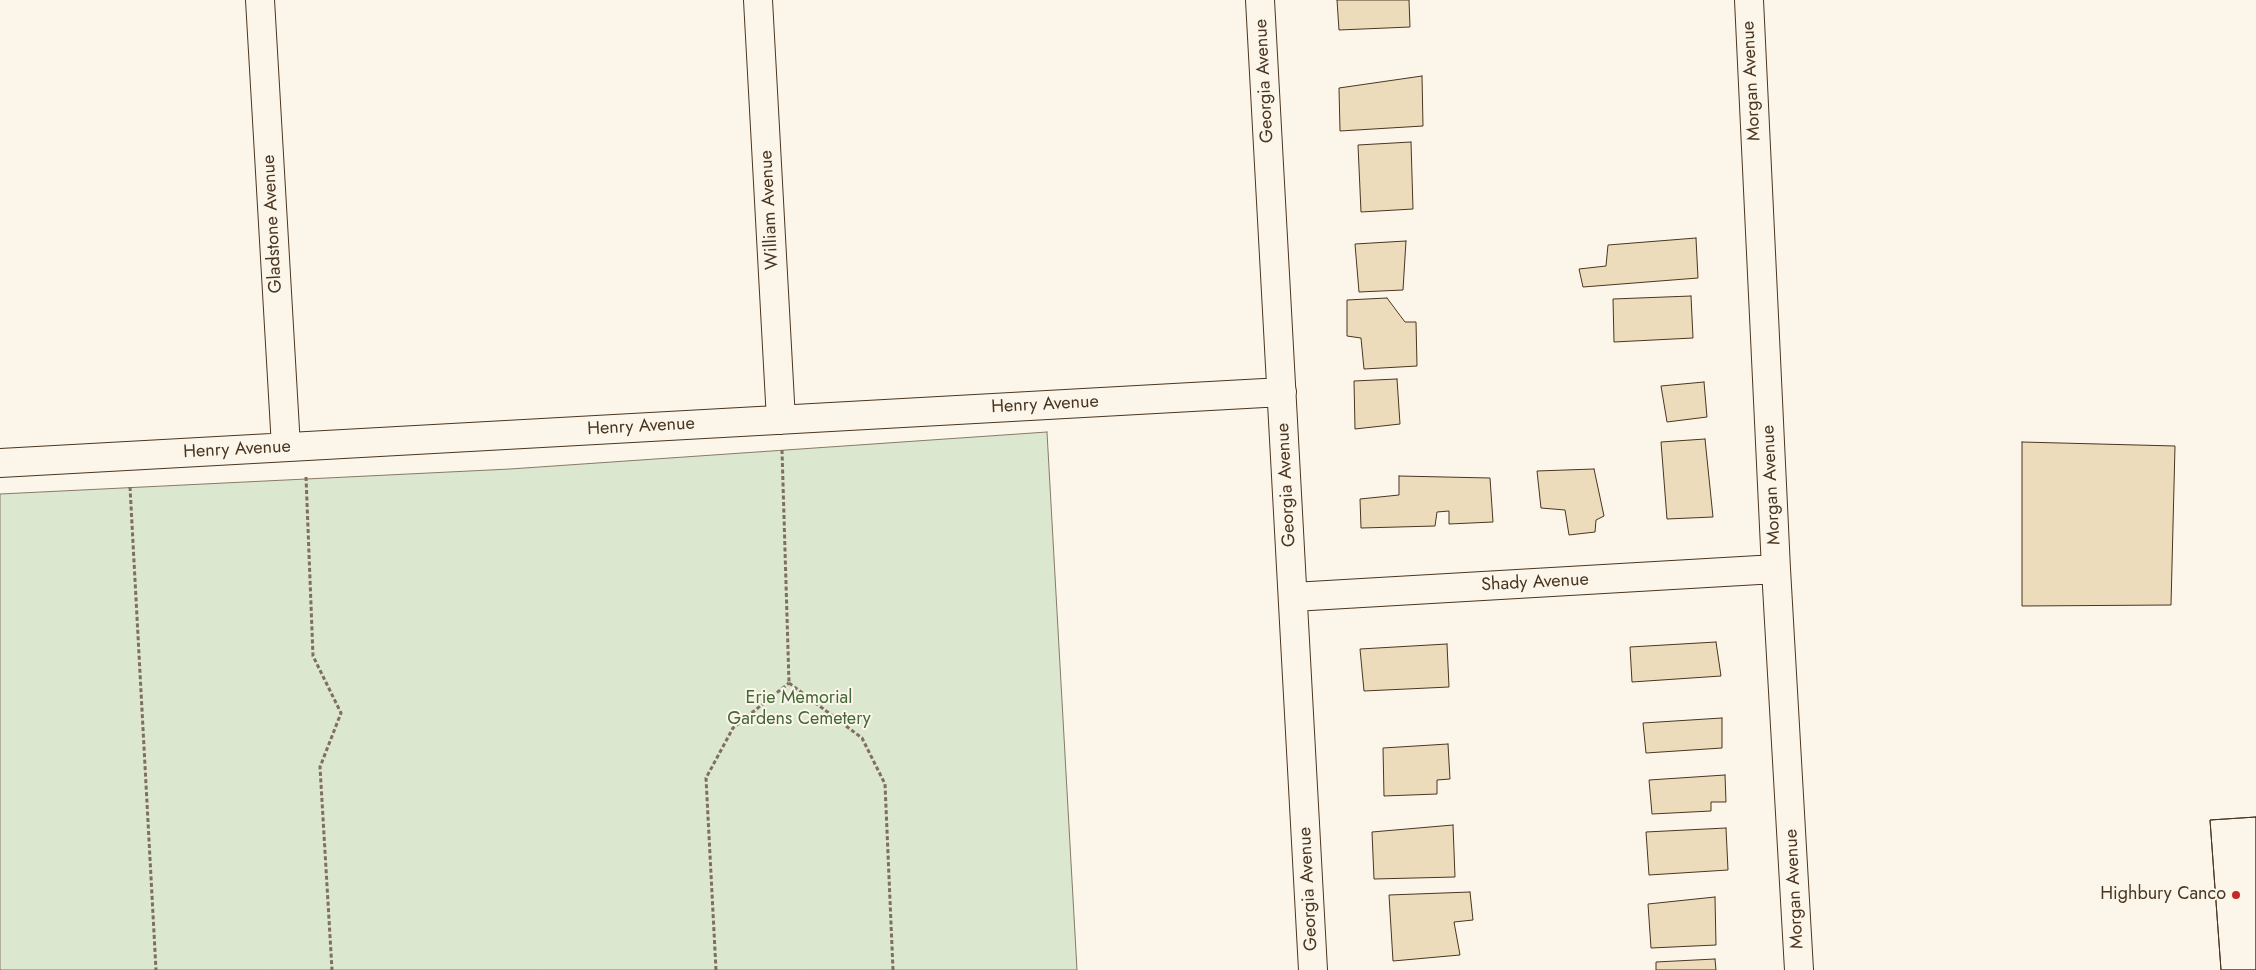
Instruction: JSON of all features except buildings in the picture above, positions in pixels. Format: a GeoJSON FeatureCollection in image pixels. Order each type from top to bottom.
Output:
{"type":"FeatureCollection","features":[{"type":"Feature","properties":{"kind":"street","name":"Gladstone Avenue"},"geometry":{"type":"LineString","coordinates":[[260,0],[295,447]]}},
{"type":"Feature","properties":{"kind":"street","name":"William Avenue"},"geometry":{"type":"LineString","coordinates":[[758,0],[782,420]]}},
{"type":"Feature","properties":{"kind":"street","name":"Georgia Avenue"},"geometry":{"type":"LineString","coordinates":[[1260,0],[1313,970]]}},
{"type":"Feature","properties":{"kind":"street","name":"Morgan Avenue"},"geometry":{"type":"LineString","coordinates":[[1748,0],[1776,569],[1799,970]]}},
{"type":"Feature","properties":{"kind":"street","name":"Henry Avenue"},"geometry":{"type":"LineString","coordinates":[[0,463],[1282,392]]}},
{"type":"Feature","properties":{"kind":"street","name":"Shady Avenue"},"geometry":{"type":"LineString","coordinates":[[1293,597],[1776,569]]}},
{"type":"Feature","properties":{"kind":"path"},"geometry":{"type":"LineString","coordinates":[[782,420],[789,683]]}},
{"type":"Feature","properties":{"kind":"path"},"geometry":{"type":"LineString","coordinates":[[295,447],[313,656],[341,713],[320,767],[332,970]]}},
{"type":"Feature","properties":{"kind":"path"},"geometry":{"type":"LineString","coordinates":[[128,456],[156,970]]}},
{"type":"Feature","properties":{"kind":"path"},"geometry":{"type":"LineString","coordinates":[[716,970],[706,778],[733,728],[789,683]]}},
{"type":"Feature","properties":{"kind":"path"},"geometry":{"type":"LineString","coordinates":[[789,683],[862,738],[885,784],[892,970]]}},
{"type":"Feature","properties":{"kind":"green space","name":"Erie Memorial Gardens Cemetery"},"geometry":{"type":"Polygon","coordinates":[[[1047,432],[1077,970],[0,970],[0,494],[510,469],[1047,432]]]}},
{"type":"Feature","properties":{"kind":"place","name":"Highbury Canco"},"geometry":{"type":"Point","coordinates":[2236,895]}}]}
